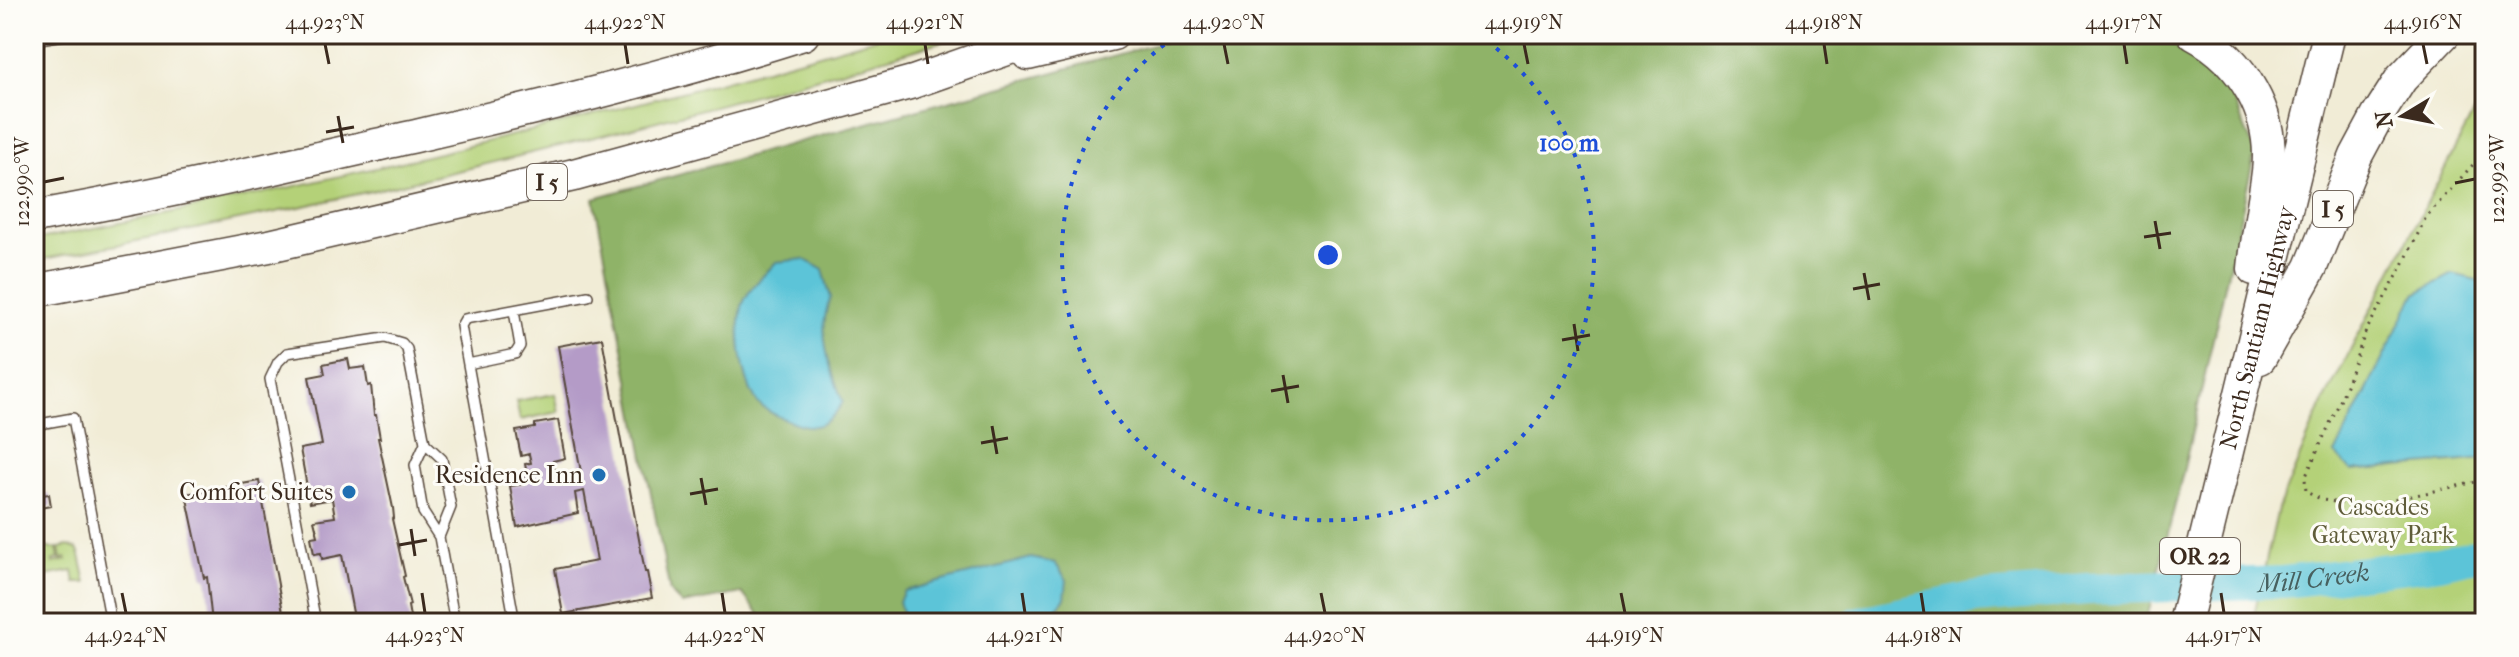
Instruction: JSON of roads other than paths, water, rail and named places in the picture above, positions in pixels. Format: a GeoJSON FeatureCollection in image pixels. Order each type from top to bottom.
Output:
{"type":"FeatureCollection","features":[{"type":"Feature","properties":{"kind":"highway"},"geometry":{"type":"LineString","coordinates":[[34,217],[278,168],[488,119],[658,76],[803,34]]}},
{"type":"Feature","properties":{"kind":"highway","name":"I 5"},"geometry":{"type":"LineString","coordinates":[[34,291],[269,246],[559,179],[913,82],[1050,34]]}},
{"type":"Feature","properties":{"kind":"highway"},"geometry":{"type":"LineString","coordinates":[[913,82],[1113,34]]}},
{"type":"Feature","properties":{"kind":"highway"},"geometry":{"type":"LineString","coordinates":[[2194,34],[2226,56],[2246,79],[2262,118],[2267,148],[2268,170],[2239,395]]}},
{"type":"Feature","properties":{"kind":"highway","name":"I 5"},"geometry":{"type":"LineString","coordinates":[[2239,395],[2311,267],[2356,156],[2378,115],[2401,79],[2444,34]]}},
{"type":"Feature","properties":{"kind":"highway","name":"North Santiam Highway"},"geometry":{"type":"LineString","coordinates":[[2185,623],[2319,36]]}},
{"type":"Feature","properties":{"kind":"lane"},"geometry":{"type":"LineString","coordinates":[[34,40],[70,34]]}},
{"type":"Feature","properties":{"kind":"lane"},"geometry":{"type":"LineString","coordinates":[[515,623],[461,326],[465,319],[588,296]]}},
{"type":"Feature","properties":{"kind":"lane"},"geometry":{"type":"LineString","coordinates":[[468,364],[515,354],[520,346],[514,311]]}},
{"type":"Feature","properties":{"kind":"lane"},"geometry":{"type":"LineString","coordinates":[[316,623],[270,379],[278,362],[287,353],[385,338],[402,343],[407,349],[425,443],[415,465],[423,512],[439,537],[455,623]]}},
{"type":"Feature","properties":{"kind":"lane"},"geometry":{"type":"LineString","coordinates":[[34,425],[73,418],[111,623]]}},
{"type":"Feature","properties":{"kind":"lane"},"geometry":{"type":"LineString","coordinates":[[425,443],[442,459],[451,507],[439,537]]}},
{"type":"Feature","properties":{"kind":"water"},"geometry":{"type":"Polygon","coordinates":[[[804,259],[823,270],[831,298],[824,323],[826,350],[843,402],[828,420],[815,426],[782,418],[759,404],[747,378],[740,341],[742,307],[752,289],[776,262],[804,259]]]}},
{"type":"Feature","properties":{"kind":"water"},"geometry":{"type":"Polygon","coordinates":[[[2453,274],[2485,282],[2485,459],[2352,471],[2335,454],[2415,294],[2453,274]]]}},
{"type":"Feature","properties":{"kind":"water"},"geometry":{"type":"Polygon","coordinates":[[[1031,558],[1055,563],[1067,580],[1065,598],[1053,612],[1039,614],[1031,623],[905,623],[899,601],[904,591],[1031,558]]]}},
{"type":"Feature","properties":{"kind":"waterway","name":"Mill Creek"},"geometry":{"type":"LineString","coordinates":[[1857,623],[1973,598],[2088,589],[2284,582],[2439,563],[2485,553]]}},
{"type":"Feature","properties":{"kind":"place","name":"Residence Inn"},"geometry":{"type":"Point","coordinates":[599,475]}},
{"type":"Feature","properties":{"kind":"place","name":"Comfort Suites"},"geometry":{"type":"Point","coordinates":[349,492]}},
{"type":"Feature","properties":{"kind":"park label","name":"Cascades Gateway Park"},"geometry":{"type":"Point","coordinates":[2383,521]}}]}
